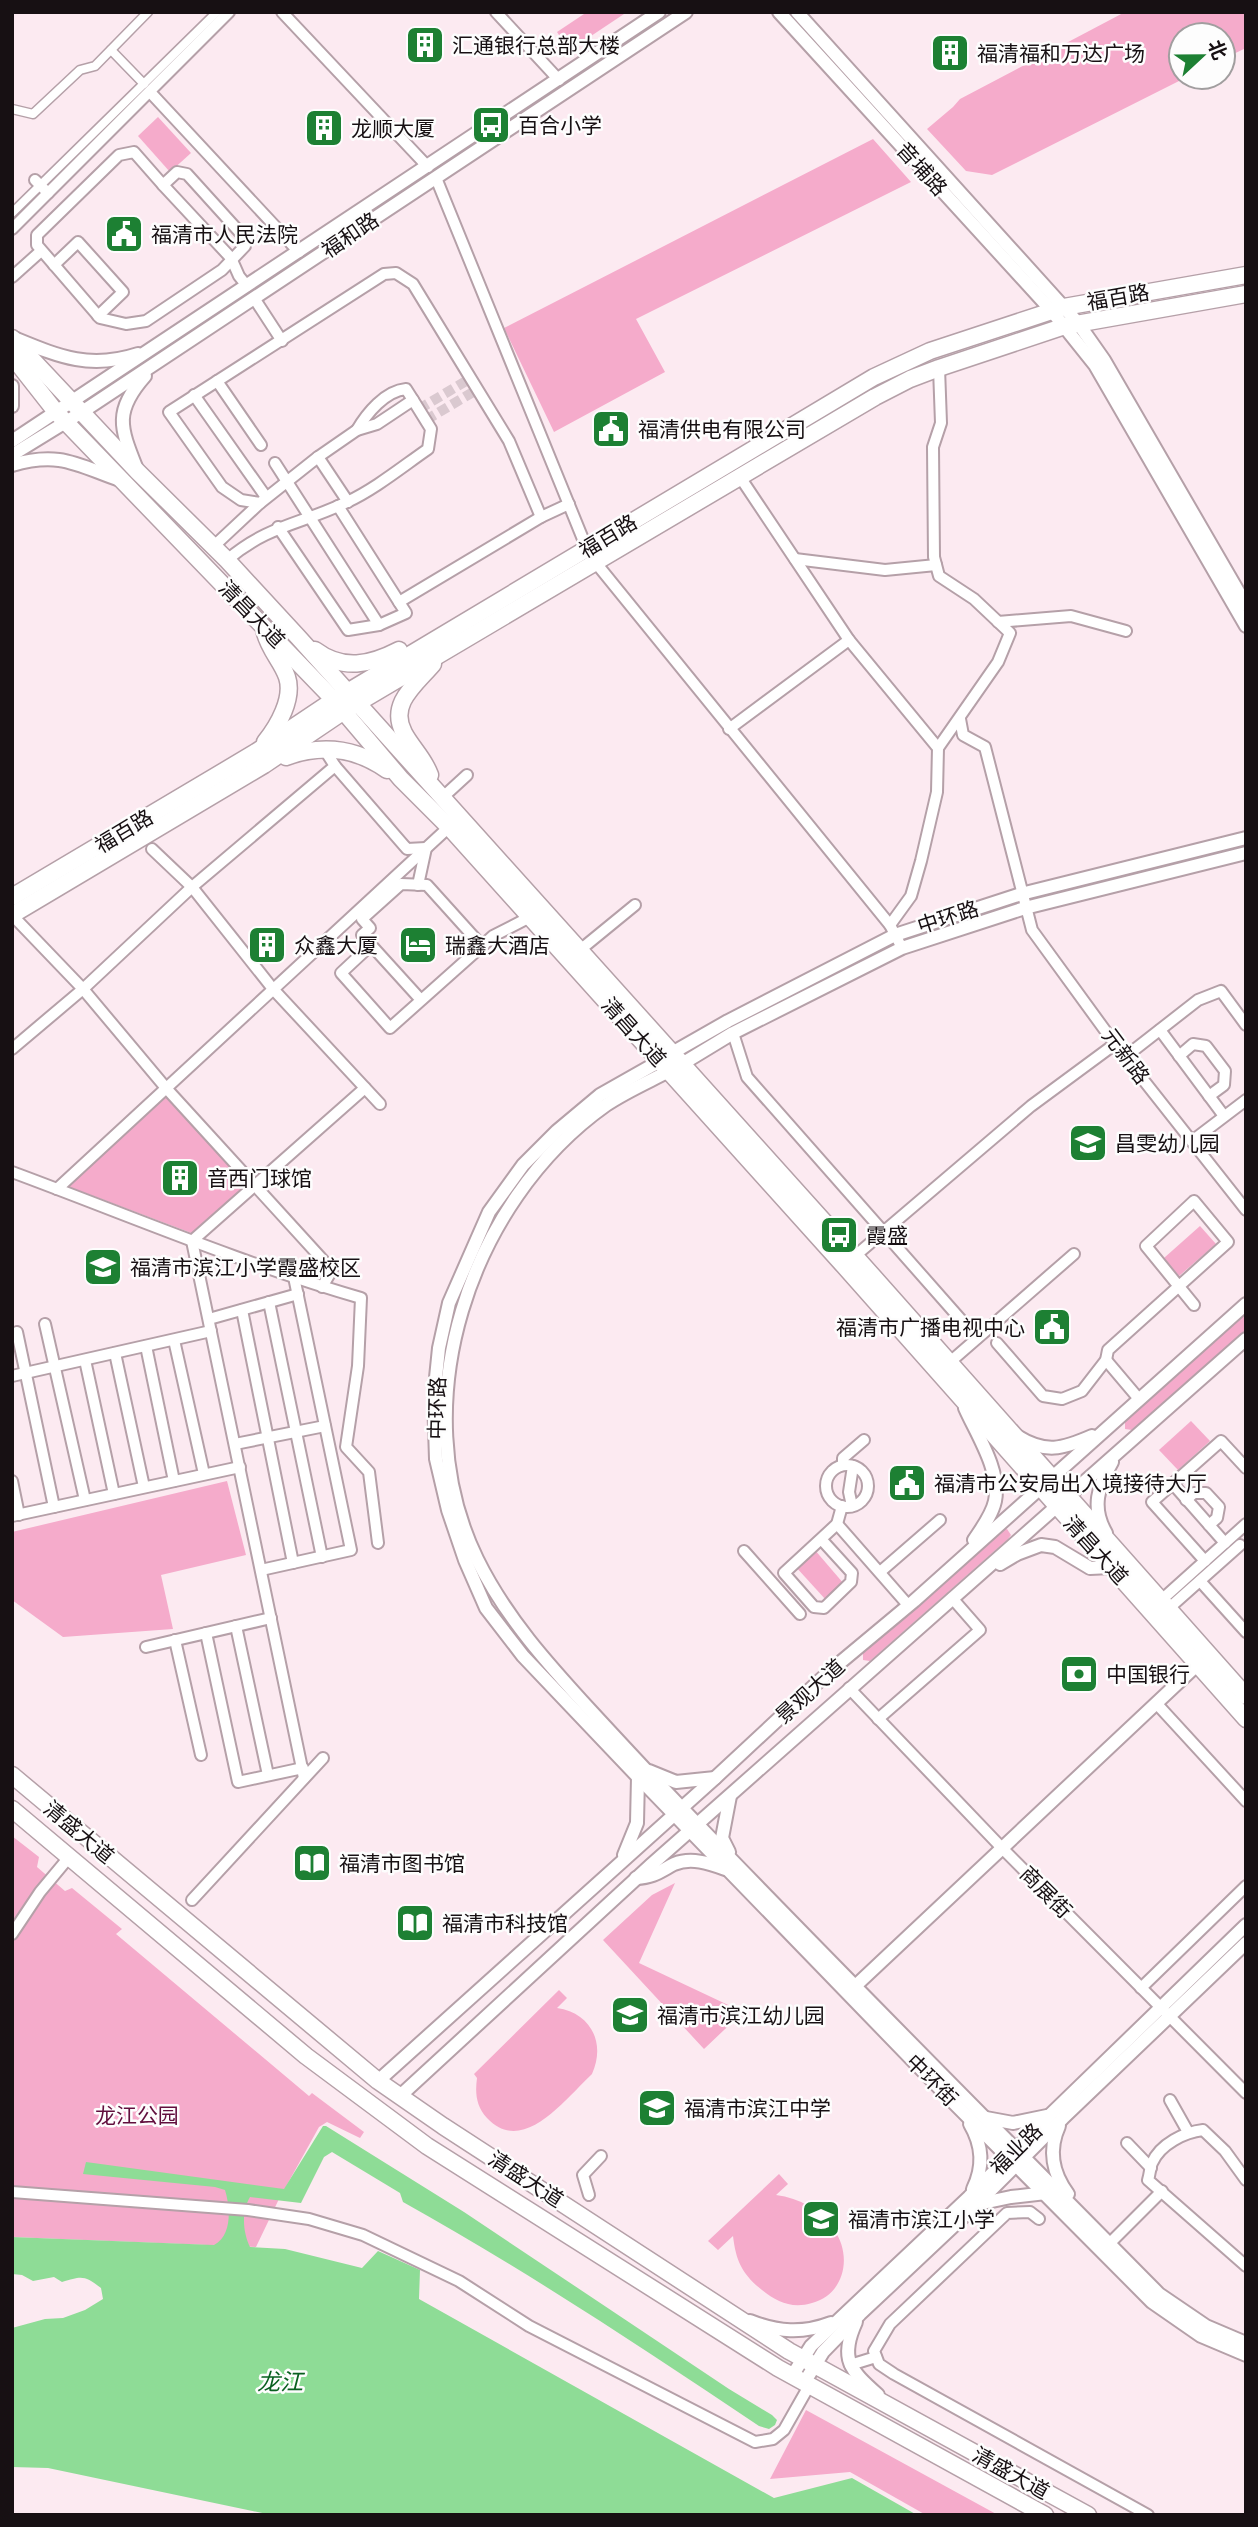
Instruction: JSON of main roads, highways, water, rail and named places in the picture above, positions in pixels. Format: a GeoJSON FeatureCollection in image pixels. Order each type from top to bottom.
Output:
{"type":"FeatureCollection","features":[{"type":"Feature","properties":{"kind":"main road","name":"福百路"},"geometry":{"type":"LineString","coordinates":[[442,645],[587,549],[874,377],[930,351],[1057,309],[1246,275]]}},
{"type":"Feature","properties":{"kind":"main road","name":"福百路"},"geometry":{"type":"LineString","coordinates":[[12,915],[260,759],[346,701],[442,645],[596,563],[875,397],[910,379],[1071,324],[1246,294]]}},
{"type":"Feature","properties":{"kind":"main road","name":"清昌大道"},"geometry":{"type":"LineString","coordinates":[[12,338],[137,471],[214,546],[298,637],[401,779],[855,1256],[999,1419],[1046,1483]]}},
{"type":"Feature","properties":{"kind":"main road","name":"清昌大道"},"geometry":{"type":"LineString","coordinates":[[12,356],[61,417],[263,627],[346,701],[438,792],[580,950],[671,1062],[961,1398],[1046,1483],[1116,1562],[1197,1665],[1246,1719]]}},
{"type":"Feature","properties":{"kind":"main road"},"geometry":{"type":"LineString","coordinates":[[260,759],[282,715],[288,693],[287,677],[270,649],[263,627]]}},
{"type":"Feature","properties":{"kind":"main road"},"geometry":{"type":"LineString","coordinates":[[298,637],[322,656],[339,662],[362,665],[420,640],[442,645],[405,695],[399,717],[403,732],[425,762],[438,792]]}},
{"type":"Feature","properties":{"kind":"main road"},"geometry":{"type":"LineString","coordinates":[[260,759],[305,750],[328,749],[364,756],[401,779]]}},
{"type":"Feature","properties":{"kind":"main road","name":"福百路"},"geometry":{"type":"LineString","coordinates":[[12,897],[260,759]]}},
{"type":"Feature","properties":{"kind":"main road","name":"清昌大道"},"geometry":{"type":"LineString","coordinates":[[1116,1562],[1168,1602],[1246,1696]]}},
{"type":"Feature","properties":{"kind":"main road","name":"清盛大道"},"geometry":{"type":"LineString","coordinates":[[12,1775],[378,2081],[809,2362],[1088,2515]]}},
{"type":"Feature","properties":{"kind":"main road","name":"清盛大道"},"geometry":{"type":"LineString","coordinates":[[12,1809],[306,2056],[427,2146],[802,2382],[1045,2515]]}},
{"type":"Feature","properties":{"kind":"water","name":"龙江"},"geometry":{"type":"Polygon","coordinates":[[[323,2126],[464,2212],[772,2415],[777,2420],[775,2425],[769,2429],[759,2426],[539,2282],[403,2202],[400,2193],[332,2152],[324,2157],[301,2203],[250,2197],[244,2222],[250,2247],[285,2249],[362,2268],[378,2251],[420,2270],[419,2299],[774,2498],[852,2478],[917,2515],[272,2515],[48,2468],[12,2467],[12,2328],[45,2319],[63,2318],[85,2310],[103,2299],[101,2288],[86,2279],[62,2282],[54,2277],[33,2281],[22,2275],[12,2274],[12,2237],[214,2245],[224,2234],[229,2220],[225,2190],[83,2174],[86,2162],[284,2189],[323,2126]]]}},
{"type":"Feature","properties":{"kind":"tunnel"},"geometry":{"type":"LineString","coordinates":[[419,409],[471,378]]}},
{"type":"Feature","properties":{"kind":"tunnel"},"geometry":{"type":"LineString","coordinates":[[426,420],[478,389]]}},
{"type":"Feature","properties":{"kind":"place","name":"汇通银行总部大楼"},"geometry":{"type":"Point","coordinates":[425,45]}},
{"type":"Feature","properties":{"kind":"place","name":"福清福和万达广场"},"geometry":{"type":"Point","coordinates":[950,53]}},
{"type":"Feature","properties":{"kind":"place","name":"百合小学"},"geometry":{"type":"Point","coordinates":[491,125]}},
{"type":"Feature","properties":{"kind":"place","name":"龙顺大厦"},"geometry":{"type":"Point","coordinates":[324,128]}},
{"type":"Feature","properties":{"kind":"place","name":"福清市人民法院"},"geometry":{"type":"Point","coordinates":[124,234]}},
{"type":"Feature","properties":{"kind":"place","name":"福清供电有限公司"},"geometry":{"type":"Point","coordinates":[611,429]}},
{"type":"Feature","properties":{"kind":"place","name":"众鑫大厦"},"geometry":{"type":"Point","coordinates":[267,945]}},
{"type":"Feature","properties":{"kind":"place","name":"瑞鑫大酒店"},"geometry":{"type":"Point","coordinates":[418,945]}},
{"type":"Feature","properties":{"kind":"place","name":"昌雯幼儿园"},"geometry":{"type":"Point","coordinates":[1088,1143]}},
{"type":"Feature","properties":{"kind":"place","name":"音西门球馆"},"geometry":{"type":"Point","coordinates":[180,1178]}},
{"type":"Feature","properties":{"kind":"place","name":"霞盛"},"geometry":{"type":"Point","coordinates":[839,1235]}},
{"type":"Feature","properties":{"kind":"place","name":"福清市滨江小学霞盛校区"},"geometry":{"type":"Point","coordinates":[103,1267]}},
{"type":"Feature","properties":{"kind":"place","name":"福清市广播电视中心"},"geometry":{"type":"Point","coordinates":[1052,1327]}},
{"type":"Feature","properties":{"kind":"place","name":"福清市公安局出入境接待大厅"},"geometry":{"type":"Point","coordinates":[907,1483]}},
{"type":"Feature","properties":{"kind":"place","name":"中国银行"},"geometry":{"type":"Point","coordinates":[1079,1674]}},
{"type":"Feature","properties":{"kind":"place","name":"福清市图书馆"},"geometry":{"type":"Point","coordinates":[312,1863]}},
{"type":"Feature","properties":{"kind":"place","name":"福清市科技馆"},"geometry":{"type":"Point","coordinates":[415,1923]}},
{"type":"Feature","properties":{"kind":"place","name":"福清市滨江幼儿园"},"geometry":{"type":"Point","coordinates":[630,2015]}},
{"type":"Feature","properties":{"kind":"place","name":"福清市滨江中学"},"geometry":{"type":"Point","coordinates":[657,2108]}},
{"type":"Feature","properties":{"kind":"place","name":"福清市滨江小学"},"geometry":{"type":"Point","coordinates":[821,2219]}},
{"type":"Feature","properties":{"kind":"park label","name":"龙江公园"},"geometry":{"type":"Point","coordinates":[137,2115]}}]}
